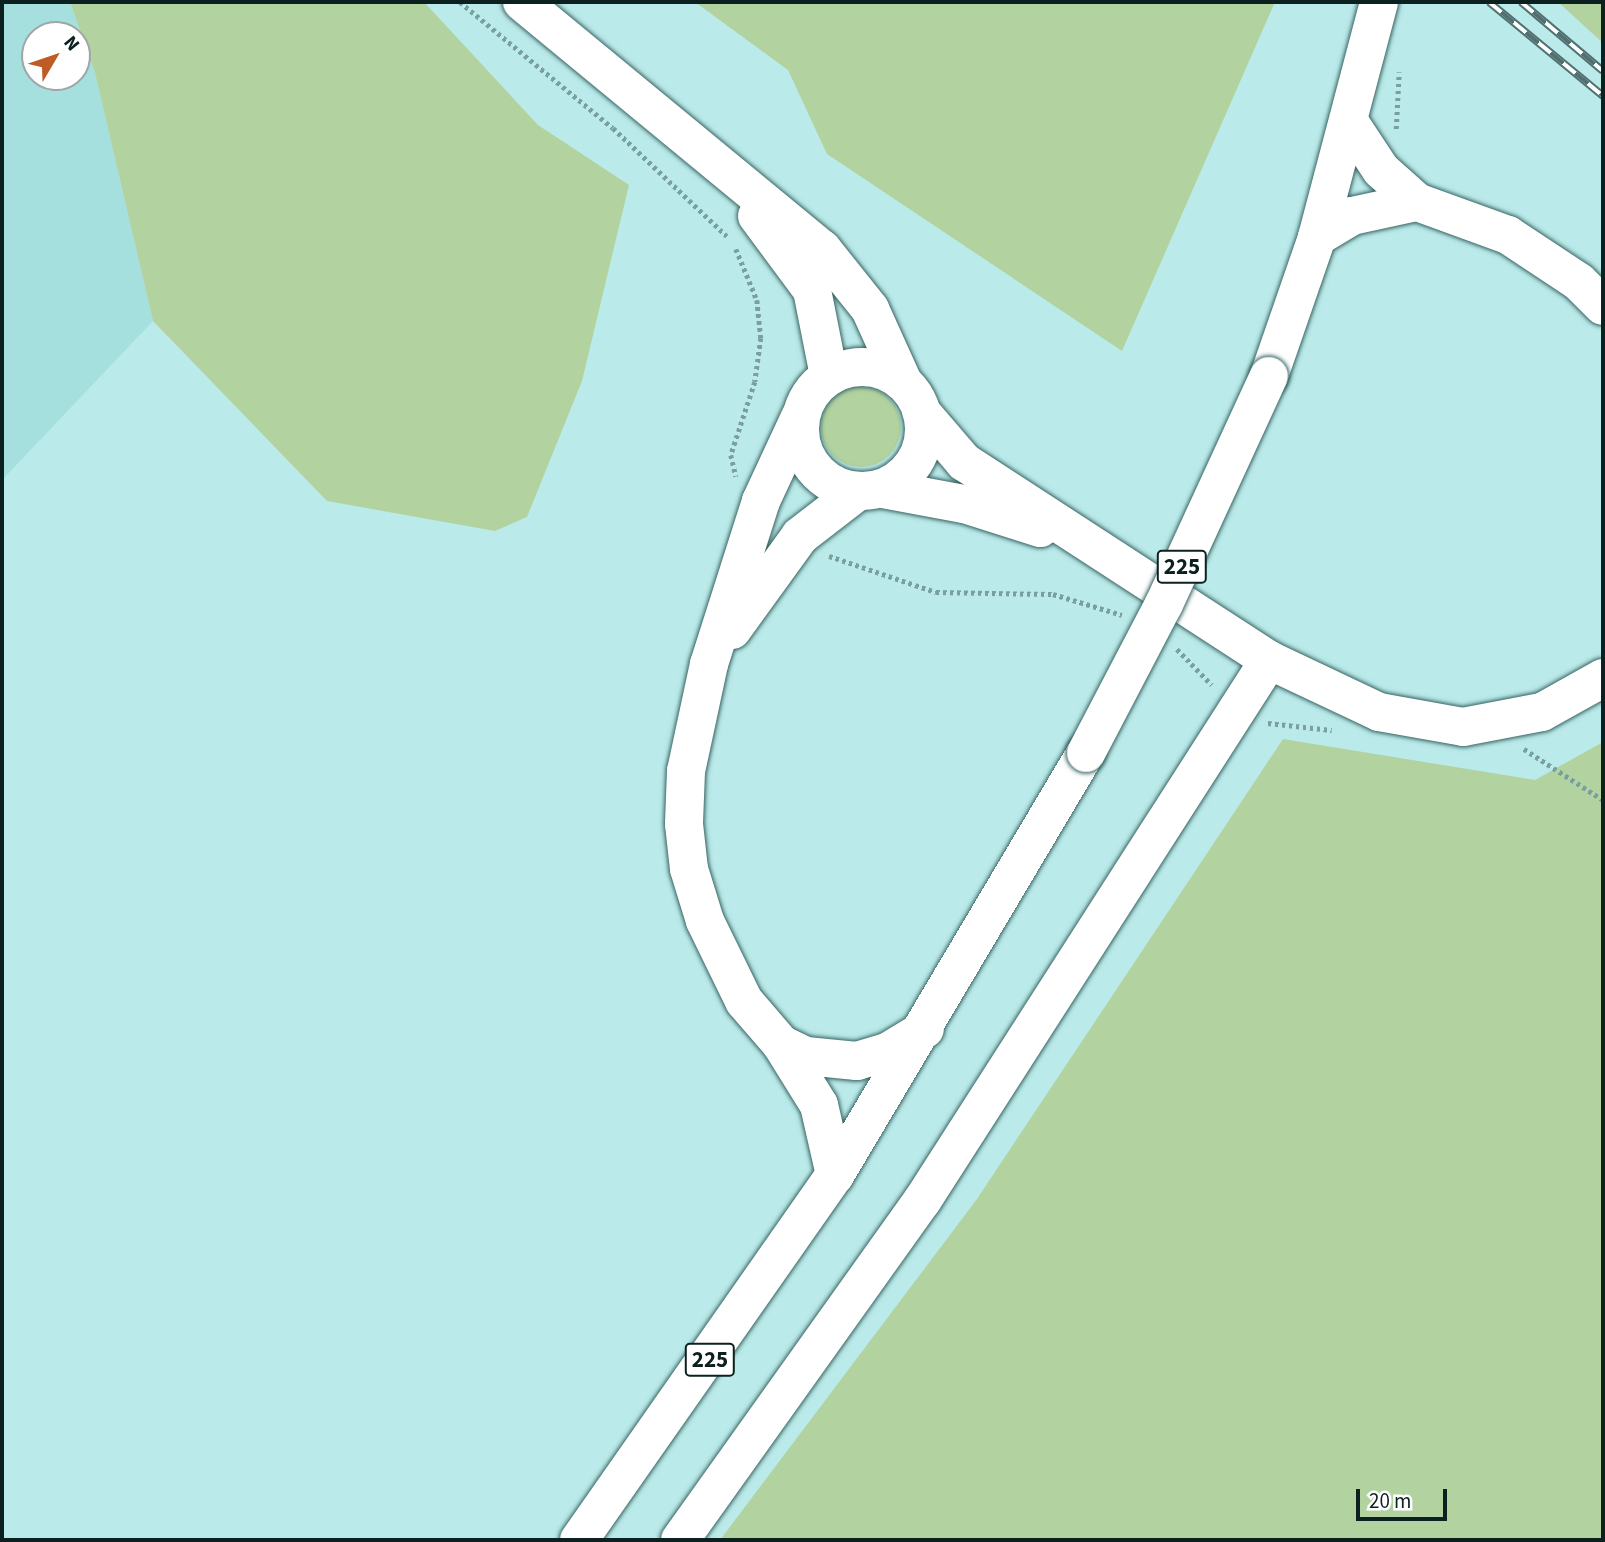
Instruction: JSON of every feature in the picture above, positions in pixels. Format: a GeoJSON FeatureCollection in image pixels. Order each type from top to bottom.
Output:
{"type":"FeatureCollection","features":[{"type":"Feature","properties":{"kind":"main road"},"geometry":{"type":"LineString","coordinates":[[522,2],[706,156],[822,248],[870,309],[913,398],[964,462],[1269,660],[1379,712],[1463,727],[1542,712],[1603,678]]}},
{"type":"Feature","properties":{"kind":"main road","name":"225"},"geometry":{"type":"LineString","coordinates":[[579,1540],[835,1175],[929,1026],[1086,753],[1170,593],[1269,376],[1318,237],[1350,123],[1383,64],[1380,2]]}},
{"type":"Feature","properties":{"kind":"main road"},"geometry":{"type":"LineString","coordinates":[[1350,123],[1381,170],[1417,202],[1508,235],[1579,282],[1603,306]]}},
{"type":"Feature","properties":{"kind":"main road"},"geometry":{"type":"LineString","coordinates":[[706,156],[812,290],[829,376]]}},
{"type":"Feature","properties":{"kind":"main road"},"geometry":{"type":"LineString","coordinates":[[1318,237],[1352,216],[1417,202]]}},
{"type":"Feature","properties":{"kind":"main road"},"geometry":{"type":"LineString","coordinates":[[835,1175],[819,1105],[781,1044],[744,1000],[720,957],[688,869],[686,771],[709,664],[761,501],[810,393],[829,376],[867,367],[913,398]]}},
{"type":"Feature","properties":{"kind":"main road"},"geometry":{"type":"LineString","coordinates":[[709,664],[800,536],[917,458],[913,398]]}},
{"type":"Feature","properties":{"kind":"main road"},"geometry":{"type":"LineString","coordinates":[[800,418],[799,438],[812,467],[836,487],[870,490],[1028,523],[1105,556]]}},
{"type":"Feature","properties":{"kind":"main road"},"geometry":{"type":"LineString","coordinates":[[680,1540],[922,1201],[1269,660]]}},
{"type":"Feature","properties":{"kind":"main road"},"geometry":{"type":"LineString","coordinates":[[781,1044],[806,1056],[857,1061],[889,1051],[929,1026]]}},
{"type":"Feature","properties":{"kind":"path"},"geometry":{"type":"LineString","coordinates":[[1383,64],[1399,136]]}},
{"type":"Feature","properties":{"kind":"path"},"geometry":{"type":"LineString","coordinates":[[1523,749],[1603,800]]}},
{"type":"Feature","properties":{"kind":"shaded area"},"geometry":{"type":"Polygon","coordinates":[[[2,2],[70,2],[77,21],[21,21],[21,91],[91,91],[91,62],[153,321],[2,480],[2,2]]]}},
{"type":"Feature","properties":{"kind":"green space"},"geometry":{"type":"Polygon","coordinates":[[[70,2],[424,2],[538,125],[629,185],[582,381],[527,517],[495,531],[327,501],[153,321],[91,62],[91,21],[77,21],[70,2]]]}},
{"type":"Feature","properties":{"kind":"green space"},"geometry":{"type":"Polygon","coordinates":[[[695,2],[1275,2],[1122,351],[827,154],[788,70],[695,2]]]}},
{"type":"Feature","properties":{"kind":"green space"},"geometry":{"type":"Polygon","coordinates":[[[1558,2],[1603,2],[1603,43],[1558,2]]]}},
{"type":"Feature","properties":{"kind":"green space"},"geometry":{"type":"Polygon","coordinates":[[[861,387],[876,390],[889,399],[898,412],[901,427],[898,442],[889,455],[876,464],[861,467],[846,464],[833,455],[824,442],[821,427],[824,412],[833,399],[846,390],[861,387]]]}},
{"type":"Feature","properties":{"kind":"green space"},"geometry":{"type":"Polygon","coordinates":[[[1283,739],[1535,780],[1603,742],[1603,1540],[720,1540],[977,1199],[1283,739]]]}},
{"type":"Feature","properties":{"kind":"railway"},"geometry":{"type":"LineString","coordinates":[[1489,2],[1603,96]]}},
{"type":"Feature","properties":{"kind":"railway"},"geometry":{"type":"LineString","coordinates":[[1521,2],[1603,71]]}}]}
